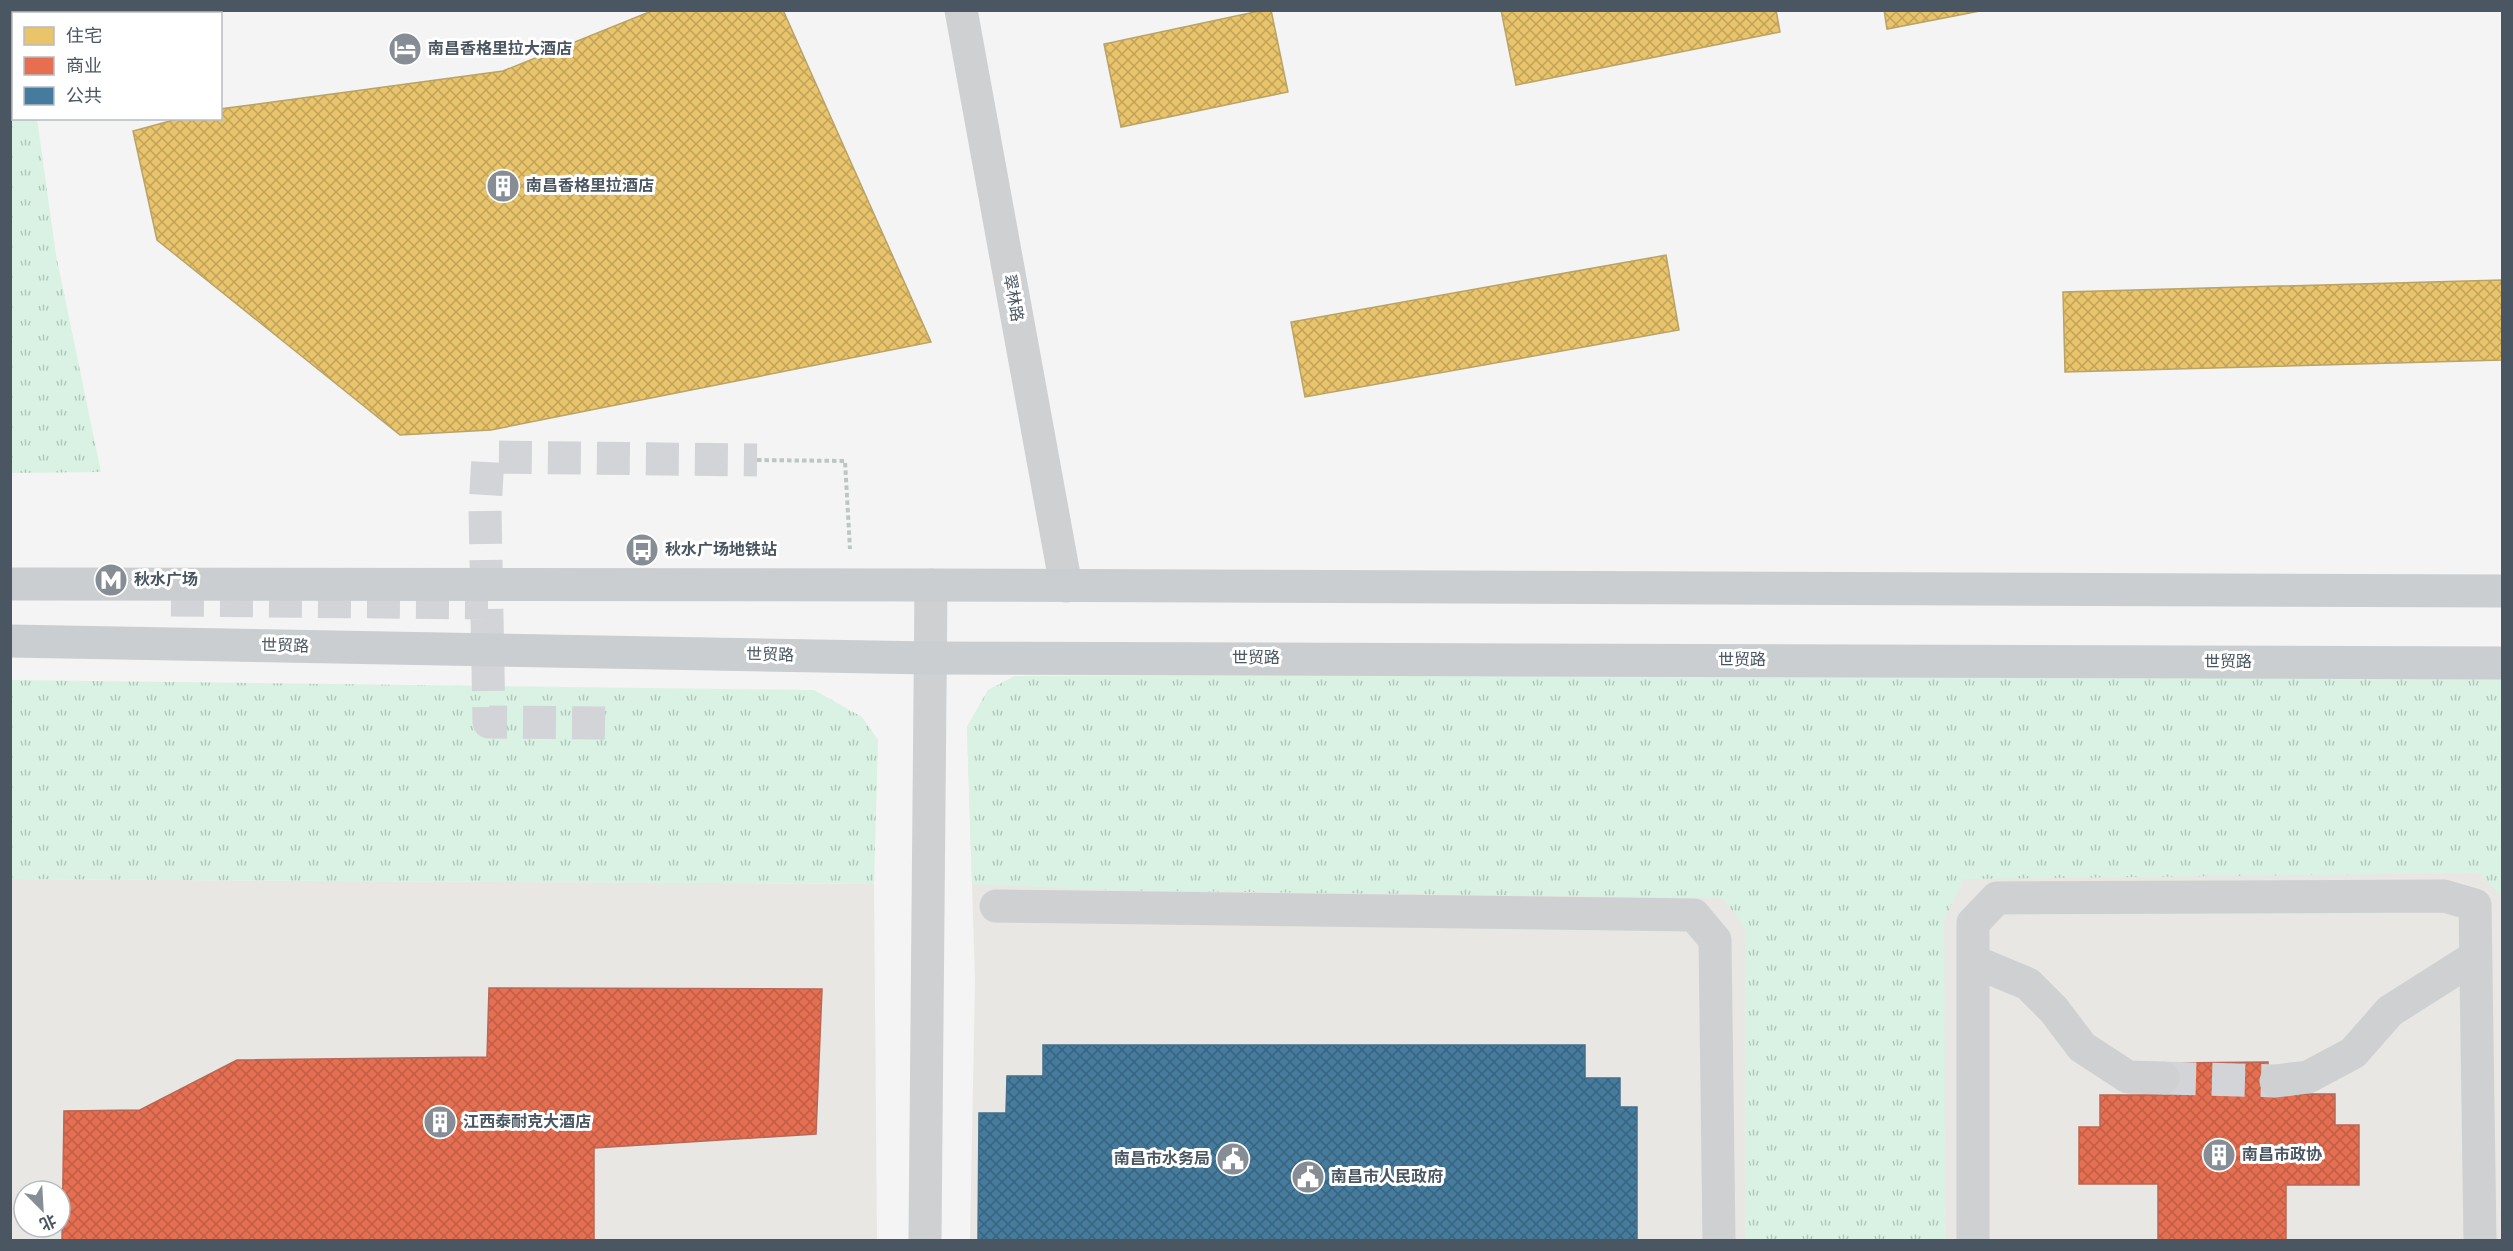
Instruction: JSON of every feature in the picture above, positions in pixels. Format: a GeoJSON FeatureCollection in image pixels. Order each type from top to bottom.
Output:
{"type":"FeatureCollection","features":[{"type":"Feature","properties":{"kind":"main road"},"geometry":{"type":"LineString","coordinates":[[10,584],[2498,588]]}},
{"type":"Feature","properties":{"kind":"main road","name":"世贸路"},"geometry":{"type":"LineString","coordinates":[[10,641],[930,658],[2500,664]]}},
{"type":"Feature","properties":{"kind":"street","name":"翠林路"},"geometry":{"type":"LineString","coordinates":[[961,10],[1066,586]]}},
{"type":"Feature","properties":{"kind":"street"},"geometry":{"type":"LineString","coordinates":[[925,1240],[931,585]]}},
{"type":"Feature","properties":{"kind":"street"},"geometry":{"type":"LineString","coordinates":[[1973,1240],[1973,923],[1997,898],[2444,896],[2475,905],[2480,1240]]}},
{"type":"Feature","properties":{"kind":"street"},"geometry":{"type":"LineString","coordinates":[[996,906],[1695,915],[1715,940],[1719,1240]]}},
{"type":"Feature","properties":{"kind":"street"},"geometry":{"type":"LineString","coordinates":[[2276,1081],[2308,1077],[2353,1053],[2390,1011],[2475,957]]}},
{"type":"Feature","properties":{"kind":"street"},"geometry":{"type":"LineString","coordinates":[[1973,961],[2028,984],[2054,1010],[2082,1047],[2128,1077],[2163,1078]]}},
{"type":"Feature","properties":{"kind":"path"},"geometry":{"type":"LineString","coordinates":[[757,460],[845,461],[850,554]]}},
{"type":"Feature","properties":{"kind":"shaded area"},"geometry":{"type":"Polygon","coordinates":[[[2463,672],[2502,680],[2502,1240],[970,1240],[975,980],[967,727],[988,690],[1015,676],[2463,672]]]}},
{"type":"Feature","properties":{"kind":"shaded area"},"geometry":{"type":"Polygon","coordinates":[[[11,879],[874,884],[877,1240],[11,1240],[11,879]]]}},
{"type":"Feature","properties":{"kind":"green space"},"geometry":{"type":"Polygon","coordinates":[[[10,11],[23,11],[12,12],[12,120],[37,120],[56,255],[101,472],[11,473],[10,11]]]}},
{"type":"Feature","properties":{"kind":"green space"},"geometry":{"type":"Polygon","coordinates":[[[2463,672],[2502,680],[2502,897],[2479,873],[1964,879],[1944,920],[1946,1240],[1745,1240],[1745,927],[1722,898],[1101,890],[972,884],[967,727],[988,690],[1015,676],[2463,672]]]}},
{"type":"Feature","properties":{"kind":"green space"},"geometry":{"type":"Polygon","coordinates":[[[11,680],[814,690],[862,717],[878,740],[874,884],[11,879],[11,680]]]}},
{"type":"Feature","properties":{"kind":"building: 住宅","name":"南昌香格里拉酒店"},"geometry":{"type":"Polygon","coordinates":[[[654,10],[783,10],[931,342],[491,430],[400,435],[157,240],[133,131],[174,120],[222,120],[222,109],[503,71],[654,10]]]}},
{"type":"Feature","properties":{"kind":"building: 住宅"},"geometry":{"type":"Polygon","coordinates":[[[1271,10],[1288,92],[1121,127],[1104,44],[1271,10]]]}},
{"type":"Feature","properties":{"kind":"building: 住宅"},"geometry":{"type":"Polygon","coordinates":[[[1501,10],[1776,10],[1780,32],[1516,85],[1501,10]]]}},
{"type":"Feature","properties":{"kind":"building: 住宅"},"geometry":{"type":"Polygon","coordinates":[[[1884,10],[1985,10],[1887,29],[1884,10]]]}},
{"type":"Feature","properties":{"kind":"building: 住宅"},"geometry":{"type":"Polygon","coordinates":[[[1666,255],[1679,330],[1305,397],[1291,322],[1666,255]]]}},
{"type":"Feature","properties":{"kind":"building: 住宅"},"geometry":{"type":"Polygon","coordinates":[[[2502,280],[2502,360],[2065,372],[2063,292],[2502,280]]]}},
{"type":"Feature","properties":{"kind":"building: 商业","name":"江西泰耐克大酒店"},"geometry":{"type":"Polygon","coordinates":[[[489,988],[822,989],[816,1134],[594,1148],[594,1240],[62,1240],[72,1239],[72,1179],[63,1179],[64,1111],[140,1110],[237,1060],[487,1057],[489,988]]]}},
{"type":"Feature","properties":{"kind":"building: 商业","name":"南昌市政协"},"geometry":{"type":"Polygon","coordinates":[[[2268,1062],[2268,1094],[2335,1094],[2335,1125],[2359,1125],[2359,1185],[2286,1185],[2286,1240],[2158,1240],[2158,1184],[2079,1184],[2079,1127],[2100,1127],[2100,1095],[2171,1095],[2170,1063],[2268,1062]]]}},
{"type":"Feature","properties":{"kind":"building: 公共","name":"南昌市人民政府"},"geometry":{"type":"Polygon","coordinates":[[[1043,1045],[1585,1045],[1585,1078],[1620,1078],[1620,1107],[1637,1107],[1637,1240],[978,1240],[979,1113],[1006,1113],[1007,1076],[1043,1076],[1043,1045]]]}},
{"type":"Feature","properties":{"kind":"tunnel"},"geometry":{"type":"LineString","coordinates":[[605,723],[489,722],[485,509],[488,457],[757,460]]}},
{"type":"Feature","properties":{"kind":"tunnel"},"geometry":{"type":"LineString","coordinates":[[171,600],[488,603]]}},
{"type":"Feature","properties":{"kind":"tunnel"},"geometry":{"type":"LineString","coordinates":[[2163,1078],[2276,1081]]}},
{"type":"Feature","properties":{"kind":"place","name":"南昌香格里拉大酒店"},"geometry":{"type":"Point","coordinates":[405,49]}},
{"type":"Feature","properties":{"kind":"place","name":"南昌香格里拉酒店"},"geometry":{"type":"Point","coordinates":[503,186]}},
{"type":"Feature","properties":{"kind":"place","name":"秋水广场地铁站"},"geometry":{"type":"Point","coordinates":[642,550]}},
{"type":"Feature","properties":{"kind":"place","name":"秋水广场"},"geometry":{"type":"Point","coordinates":[111,580]}},
{"type":"Feature","properties":{"kind":"place","name":"江西泰耐克大酒店"},"geometry":{"type":"Point","coordinates":[440,1122]}},
{"type":"Feature","properties":{"kind":"place","name":"南昌市政协"},"geometry":{"type":"Point","coordinates":[2219,1155]}},
{"type":"Feature","properties":{"kind":"place","name":"南昌市水务局"},"geometry":{"type":"Point","coordinates":[1233,1159]}},
{"type":"Feature","properties":{"kind":"place","name":"南昌市人民政府"},"geometry":{"type":"Point","coordinates":[1308,1177]}}]}
